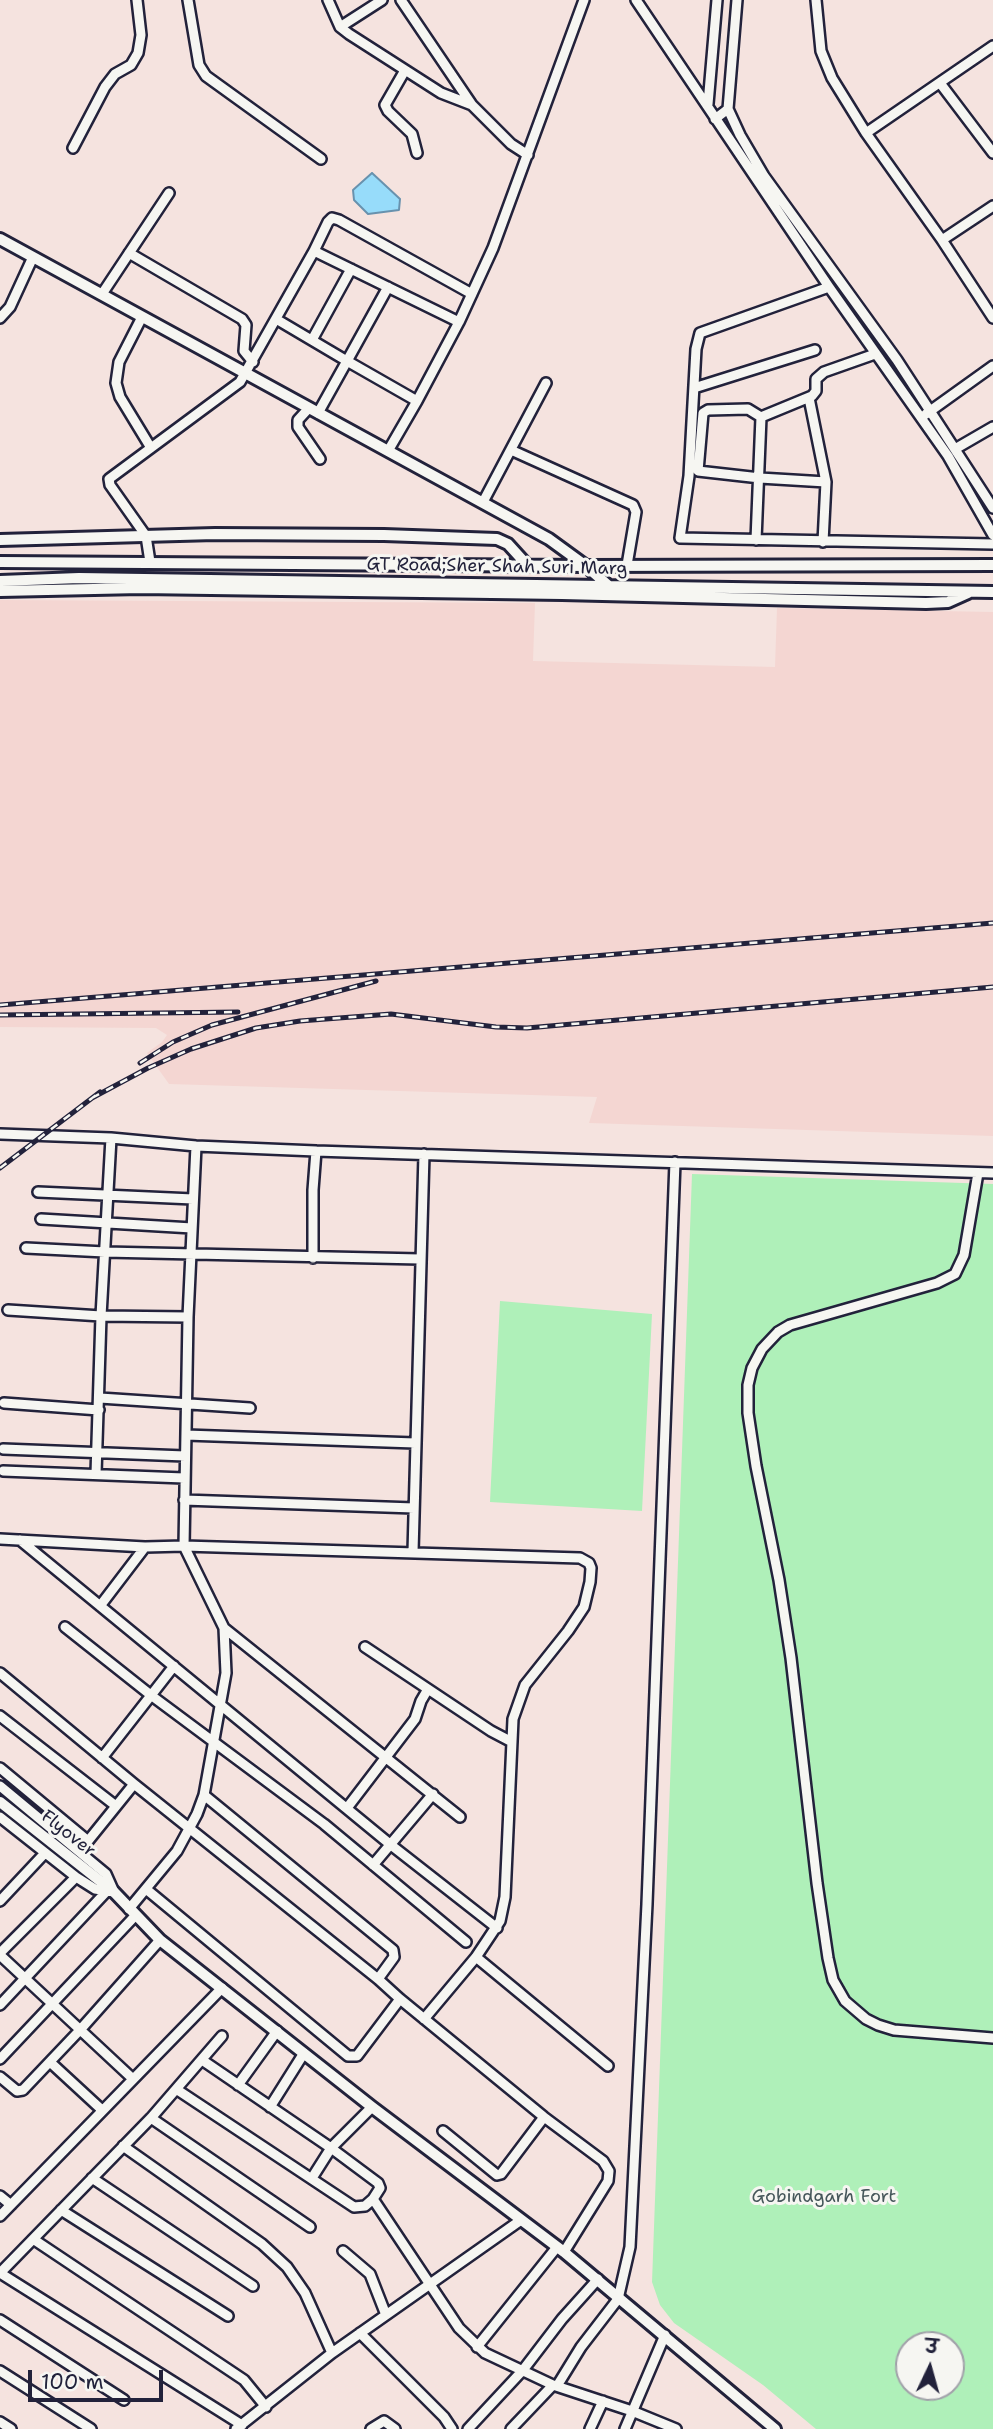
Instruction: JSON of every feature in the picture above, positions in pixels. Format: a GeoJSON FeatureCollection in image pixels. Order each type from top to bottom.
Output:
{"type":"FeatureCollection","features":[{"type":"Feature","properties":{"kind":"main road"},"geometry":{"type":"LineString","coordinates":[[0,239],[549,538],[610,587]]}},
{"type":"Feature","properties":{"kind":"main road"},"geometry":{"type":"LineString","coordinates":[[0,540],[384,535],[497,539],[508,544],[527,565]]}},
{"type":"Feature","properties":{"kind":"main road","name":"GT Road;Sher Shah Suri Marg"},"geometry":{"type":"LineString","coordinates":[[0,562],[586,566],[993,565]]}},
{"type":"Feature","properties":{"kind":"main road","name":"GT Road;Sher Shah Suri Marg"},"geometry":{"type":"LineString","coordinates":[[0,581],[79,578],[993,592]]}},
{"type":"Feature","properties":{"kind":"main road"},"geometry":{"type":"LineString","coordinates":[[0,591],[183,589],[562,594],[914,603],[948,602],[970,592]]}},
{"type":"Feature","properties":{"kind":"main road","name":"Flyover"},"geometry":{"type":"LineString","coordinates":[[0,1802],[110,1892],[160,1940],[372,2107],[561,2249],[775,2429]]}},
{"type":"Feature","properties":{"kind":"street"},"geometry":{"type":"LineString","coordinates":[[74,148],[105,87],[115,74],[131,65],[138,53],[141,36],[137,0]]}},
{"type":"Feature","properties":{"kind":"street"},"geometry":{"type":"LineString","coordinates":[[188,0],[199,65],[206,76],[321,159]]}},
{"type":"Feature","properties":{"kind":"street"},"geometry":{"type":"LineString","coordinates":[[328,0],[340,27],[404,72],[454,100],[472,105]]}},
{"type":"Feature","properties":{"kind":"street"},"geometry":{"type":"LineString","coordinates":[[340,27],[382,0]]}},
{"type":"Feature","properties":{"kind":"street"},"geometry":{"type":"LineString","coordinates":[[401,0],[472,105],[502,136],[528,155]]}},
{"type":"Feature","properties":{"kind":"street"},"geometry":{"type":"LineString","coordinates":[[388,451],[459,322],[493,248],[584,0]]}},
{"type":"Feature","properties":{"kind":"street"},"geometry":{"type":"LineString","coordinates":[[636,0],[829,288],[948,456],[993,535]]}},
{"type":"Feature","properties":{"kind":"street"},"geometry":{"type":"LineString","coordinates":[[708,106],[717,0]]}},
{"type":"Feature","properties":{"kind":"street"},"geometry":{"type":"LineString","coordinates":[[737,0],[729,109],[740,135],[764,176],[897,360],[993,508]]}},
{"type":"Feature","properties":{"kind":"street"},"geometry":{"type":"LineString","coordinates":[[816,0],[817,32],[825,65],[866,133],[993,318]]}},
{"type":"Feature","properties":{"kind":"street"},"geometry":{"type":"LineString","coordinates":[[866,133],[993,46]]}},
{"type":"Feature","properties":{"kind":"street"},"geometry":{"type":"LineString","coordinates":[[404,72],[385,101],[385,108],[412,134],[417,153]]}},
{"type":"Feature","properties":{"kind":"street"},"geometry":{"type":"LineString","coordinates":[[709,81],[729,84]]}},
{"type":"Feature","properties":{"kind":"street"},"geometry":{"type":"LineString","coordinates":[[940,83],[993,153]]}},
{"type":"Feature","properties":{"kind":"street"},"geometry":{"type":"LineString","coordinates":[[715,119],[729,109]]}},
{"type":"Feature","properties":{"kind":"street"},"geometry":{"type":"LineString","coordinates":[[102,294],[169,192]]}},
{"type":"Feature","properties":{"kind":"street"},"geometry":{"type":"LineString","coordinates":[[942,240],[993,206]]}},
{"type":"Feature","properties":{"kind":"street"},"geometry":{"type":"LineString","coordinates":[[150,562],[146,536],[109,482],[111,476],[246,375],[332,218],[472,294]]}},
{"type":"Feature","properties":{"kind":"street"},"geometry":{"type":"LineString","coordinates":[[314,251],[459,322]]}},
{"type":"Feature","properties":{"kind":"street"},"geometry":{"type":"LineString","coordinates":[[130,254],[242,319],[246,325],[245,354],[253,362]]}},
{"type":"Feature","properties":{"kind":"street"},"geometry":{"type":"LineString","coordinates":[[0,318],[10,307],[33,257]]}},
{"type":"Feature","properties":{"kind":"street"},"geometry":{"type":"LineString","coordinates":[[312,340],[351,268]]}},
{"type":"Feature","properties":{"kind":"street"},"geometry":{"type":"LineString","coordinates":[[320,459],[298,427],[298,421],[314,411],[388,287]]}},
{"type":"Feature","properties":{"kind":"street"},"geometry":{"type":"LineString","coordinates":[[829,288],[702,331],[698,336],[689,476],[680,538],[993,544]]}},
{"type":"Feature","properties":{"kind":"street"},"geometry":{"type":"LineString","coordinates":[[142,317],[119,362],[116,383],[120,397],[151,447]]}},
{"type":"Feature","properties":{"kind":"street"},"geometry":{"type":"LineString","coordinates":[[276,319],[416,401]]}},
{"type":"Feature","properties":{"kind":"street"},"geometry":{"type":"LineString","coordinates":[[694,388],[815,350]]}},
{"type":"Feature","properties":{"kind":"street"},"geometry":{"type":"LineString","coordinates":[[761,417],[809,398],[814,394],[816,379],[820,374],[875,354]]}},
{"type":"Feature","properties":{"kind":"street"},"geometry":{"type":"LineString","coordinates":[[921,419],[993,366]]}},
{"type":"Feature","properties":{"kind":"street"},"geometry":{"type":"LineString","coordinates":[[483,502],[546,383]]}},
{"type":"Feature","properties":{"kind":"street"},"geometry":{"type":"LineString","coordinates":[[809,398],[826,482],[822,542]]}},
{"type":"Feature","properties":{"kind":"street"},"geometry":{"type":"LineString","coordinates":[[761,417],[748,409],[705,411],[702,415],[698,468],[701,473],[826,482]]}},
{"type":"Feature","properties":{"kind":"street"},"geometry":{"type":"LineString","coordinates":[[756,540],[761,417]]}},
{"type":"Feature","properties":{"kind":"street"},"geometry":{"type":"LineString","coordinates":[[955,449],[993,427]]}},
{"type":"Feature","properties":{"kind":"street"},"geometry":{"type":"LineString","coordinates":[[511,450],[633,505],[636,512],[627,565]]}},
{"type":"Feature","properties":{"kind":"street"},"geometry":{"type":"LineString","coordinates":[[0,1134],[316,1151],[993,1174]]}},
{"type":"Feature","properties":{"kind":"street"},"geometry":{"type":"LineString","coordinates":[[96,1474],[111,1138]]}},
{"type":"Feature","properties":{"kind":"street"},"geometry":{"type":"LineString","coordinates":[[0,2059],[53,2004],[132,1913],[146,1889],[177,1851],[191,1828],[204,1795],[226,1673],[224,1628],[184,1546],[188,1317],[195,1146]]}},
{"type":"Feature","properties":{"kind":"street"},"geometry":{"type":"LineString","coordinates":[[313,1258],[316,1151]]}},
{"type":"Feature","properties":{"kind":"street"},"geometry":{"type":"LineString","coordinates":[[413,1552],[424,1154]]}},
{"type":"Feature","properties":{"kind":"street"},"geometry":{"type":"LineString","coordinates":[[511,2429],[555,2385],[618,2298],[630,2246],[676,1162]]}},
{"type":"Feature","properties":{"kind":"street"},"geometry":{"type":"LineString","coordinates":[[978,1173],[964,1255],[955,1274],[937,1283],[790,1325],[778,1332],[762,1349],[752,1368],[748,1385],[748,1413],[791,1658],[817,1883],[833,1980],[845,2001],[878,2025],[894,2030],[993,2038]]}},
{"type":"Feature","properties":{"kind":"street"},"geometry":{"type":"LineString","coordinates":[[38,1192],[194,1199]]}},
{"type":"Feature","properties":{"kind":"street"},"geometry":{"type":"LineString","coordinates":[[41,1219],[192,1228]]}},
{"type":"Feature","properties":{"kind":"street"},"geometry":{"type":"LineString","coordinates":[[26,1248],[191,1255],[420,1259]]}},
{"type":"Feature","properties":{"kind":"street"},"geometry":{"type":"LineString","coordinates":[[8,1310],[101,1316],[188,1317]]}},
{"type":"Feature","properties":{"kind":"street"},"geometry":{"type":"LineString","coordinates":[[100,1398],[250,1408]]}},
{"type":"Feature","properties":{"kind":"street"},"geometry":{"type":"LineString","coordinates":[[4,1403],[99,1410]]}},
{"type":"Feature","properties":{"kind":"street"},"geometry":{"type":"LineString","coordinates":[[186,1435],[415,1443]]}},
{"type":"Feature","properties":{"kind":"street"},"geometry":{"type":"LineString","coordinates":[[3,1449],[185,1456]]}},
{"type":"Feature","properties":{"kind":"street"},"geometry":{"type":"LineString","coordinates":[[3,1471],[184,1478]]}},
{"type":"Feature","properties":{"kind":"street"},"geometry":{"type":"LineString","coordinates":[[184,1500],[414,1508]]}},
{"type":"Feature","properties":{"kind":"street"},"geometry":{"type":"LineString","coordinates":[[0,1539],[145,1547],[413,1552],[585,1559],[591,1566],[589,1594],[584,1607],[569,1631],[525,1685],[513,1719],[502,1915],[497,1928],[424,2019]]}},
{"type":"Feature","properties":{"kind":"street"},"geometry":{"type":"LineString","coordinates":[[20,1540],[220,1706],[497,1928]]}},
{"type":"Feature","properties":{"kind":"street"},"geometry":{"type":"LineString","coordinates":[[100,1606],[145,1547]]}},
{"type":"Feature","properties":{"kind":"street"},"geometry":{"type":"LineString","coordinates":[[65,1627],[152,1696],[324,1824],[466,1942]]}},
{"type":"Feature","properties":{"kind":"street"},"geometry":{"type":"LineString","coordinates":[[224,1628],[460,1817]]}},
{"type":"Feature","properties":{"kind":"street"},"geometry":{"type":"LineString","coordinates":[[365,1647],[491,1731],[512,1742]]}},
{"type":"Feature","properties":{"kind":"street"},"geometry":{"type":"LineString","coordinates":[[102,1758],[174,1666]]}},
{"type":"Feature","properties":{"kind":"street"},"geometry":{"type":"LineString","coordinates":[[1,1675],[378,1979],[544,2117],[603,2161],[609,2171],[608,2181],[561,2249],[477,2347]]}},
{"type":"Feature","properties":{"kind":"street"},"geometry":{"type":"LineString","coordinates":[[347,1808],[415,1719],[428,1689]]}},
{"type":"Feature","properties":{"kind":"street"},"geometry":{"type":"LineString","coordinates":[[0,1716],[116,1806]]}},
{"type":"Feature","properties":{"kind":"street"},"geometry":{"type":"LineString","coordinates":[[0,1769],[85,1840],[91,1839],[134,1784]]}},
{"type":"Feature","properties":{"kind":"street"},"geometry":{"type":"LineString","coordinates":[[0,1786],[106,1874],[110,1892]]}},
{"type":"Feature","properties":{"kind":"street"},"geometry":{"type":"LineString","coordinates":[[373,1865],[433,1794]]}},
{"type":"Feature","properties":{"kind":"street"},"geometry":{"type":"LineString","coordinates":[[204,1795],[393,1950],[394,1956],[378,1979]]}},
{"type":"Feature","properties":{"kind":"street"},"geometry":{"type":"LineString","coordinates":[[0,1817],[76,1877],[95,1889],[110,1892]]}},
{"type":"Feature","properties":{"kind":"street"},"geometry":{"type":"LineString","coordinates":[[0,1901],[45,1853]]}},
{"type":"Feature","properties":{"kind":"street"},"geometry":{"type":"LineString","coordinates":[[76,1877],[0,1954],[133,2079]]}},
{"type":"Feature","properties":{"kind":"street"},"geometry":{"type":"LineString","coordinates":[[146,1889],[348,2056],[357,2056],[400,1999]]}},
{"type":"Feature","properties":{"kind":"street"},"geometry":{"type":"LineString","coordinates":[[0,2006],[110,1892]]}},
{"type":"Feature","properties":{"kind":"street"},"geometry":{"type":"LineString","coordinates":[[0,2077],[14,2090],[20,2091],[80,2030],[160,1940]]}},
{"type":"Feature","properties":{"kind":"street"},"geometry":{"type":"LineString","coordinates":[[476,1956],[608,2066]]}},
{"type":"Feature","properties":{"kind":"street"},"geometry":{"type":"LineString","coordinates":[[0,2216],[222,1988]]}},
{"type":"Feature","properties":{"kind":"street"},"geometry":{"type":"LineString","coordinates":[[238,2085],[277,2031]]}},
{"type":"Feature","properties":{"kind":"street"},"geometry":{"type":"LineString","coordinates":[[222,2036],[151,2118],[0,2273],[239,2427],[332,2353],[521,2220]]}},
{"type":"Feature","properties":{"kind":"street"},"geometry":{"type":"LineString","coordinates":[[270,2107],[304,2053]]}},
{"type":"Feature","properties":{"kind":"street"},"geometry":{"type":"LineString","coordinates":[[176,2090],[354,2207],[365,2206],[373,2199],[380,2188],[378,2183],[202,2060]]}},
{"type":"Feature","properties":{"kind":"street"},"geometry":{"type":"LineString","coordinates":[[50,2062],[102,2110]]}},
{"type":"Feature","properties":{"kind":"street"},"geometry":{"type":"LineString","coordinates":[[312,2178],[331,2148],[372,2107]]}},
{"type":"Feature","properties":{"kind":"street"},"geometry":{"type":"LineString","coordinates":[[443,2131],[497,2175],[501,2174],[544,2117]]}},
{"type":"Feature","properties":{"kind":"street"},"geometry":{"type":"LineString","coordinates":[[151,2118],[310,2227]]}},
{"type":"Feature","properties":{"kind":"street"},"geometry":{"type":"LineString","coordinates":[[123,2146],[262,2245],[287,2267],[305,2294],[332,2353]]}},
{"type":"Feature","properties":{"kind":"street"},"geometry":{"type":"LineString","coordinates":[[93,2178],[253,2286]]}},
{"type":"Feature","properties":{"kind":"street"},"geometry":{"type":"LineString","coordinates":[[0,2196],[11,2205]]}},
{"type":"Feature","properties":{"kind":"street"},"geometry":{"type":"LineString","coordinates":[[373,2199],[459,2328],[477,2347],[555,2385],[673,2428]]}},
{"type":"Feature","properties":{"kind":"street"},"geometry":{"type":"LineString","coordinates":[[61,2210],[228,2316]]}},
{"type":"Feature","properties":{"kind":"street"},"geometry":{"type":"LineString","coordinates":[[33,2239],[244,2380],[266,2407]]}},
{"type":"Feature","properties":{"kind":"street"},"geometry":{"type":"LineString","coordinates":[[342,2251],[370,2274],[386,2315]]}},
{"type":"Feature","properties":{"kind":"street"},"geometry":{"type":"LineString","coordinates":[[468,2429],[523,2370],[562,2319],[598,2279]]}},
{"type":"Feature","properties":{"kind":"street"},"geometry":{"type":"LineString","coordinates":[[0,2320],[124,2400]]}},
{"type":"Feature","properties":{"kind":"street"},"geometry":{"type":"LineString","coordinates":[[360,2333],[444,2417],[452,2429]]}},
{"type":"Feature","properties":{"kind":"street"},"geometry":{"type":"LineString","coordinates":[[625,2429],[665,2335]]}},
{"type":"Feature","properties":{"kind":"street"},"geometry":{"type":"LineString","coordinates":[[0,2371],[92,2429]]}},
{"type":"Feature","properties":{"kind":"street"},"geometry":{"type":"LineString","coordinates":[[590,2429],[603,2401]]}},
{"type":"Feature","properties":{"kind":"street"},"geometry":{"type":"LineString","coordinates":[[371,2429],[384,2421],[395,2429]]}},
{"type":"Feature","properties":{"kind":"street"},"geometry":{"type":"LineString","coordinates":[[0,2422],[11,2429]]}},
{"type":"Feature","properties":{"kind":"shaded area"},"geometry":{"type":"Polygon","coordinates":[[[0,600],[535,603],[533,661],[775,667],[777,608],[993,612],[993,1136],[589,1123],[597,1097],[169,1084],[147,1053],[167,1035],[156,1028],[0,1027],[0,600]]]}},
{"type":"Feature","properties":{"kind":"green space","name":"Gobindgarh Fort"},"geometry":{"type":"Polygon","coordinates":[[[692,1174],[993,1184],[993,2429],[816,2429],[763,2385],[674,2323],[660,2305],[652,2282],[692,1174]]]}},
{"type":"Feature","properties":{"kind":"green space"},"geometry":{"type":"Polygon","coordinates":[[[500,1301],[652,1314],[642,1511],[490,1502],[500,1301]]]}},
{"type":"Feature","properties":{"kind":"water"},"geometry":{"type":"Polygon","coordinates":[[[372,173],[400,199],[399,210],[368,214],[354,200],[353,190],[372,173]]]}},
{"type":"Feature","properties":{"kind":"railway"},"geometry":{"type":"LineString","coordinates":[[0,1005],[993,923]]}},
{"type":"Feature","properties":{"kind":"railway"},"geometry":{"type":"LineString","coordinates":[[140,1063],[173,1042],[212,1025],[376,981]]}},
{"type":"Feature","properties":{"kind":"railway"},"geometry":{"type":"LineString","coordinates":[[92,1098],[191,1049],[256,1028],[300,1021],[391,1014],[496,1027],[527,1028],[993,987]]}},
{"type":"Feature","properties":{"kind":"railway"},"geometry":{"type":"LineString","coordinates":[[0,1015],[238,1012]]}},
{"type":"Feature","properties":{"kind":"railway"},"geometry":{"type":"LineString","coordinates":[[0,1168],[100,1092]]}}]}
